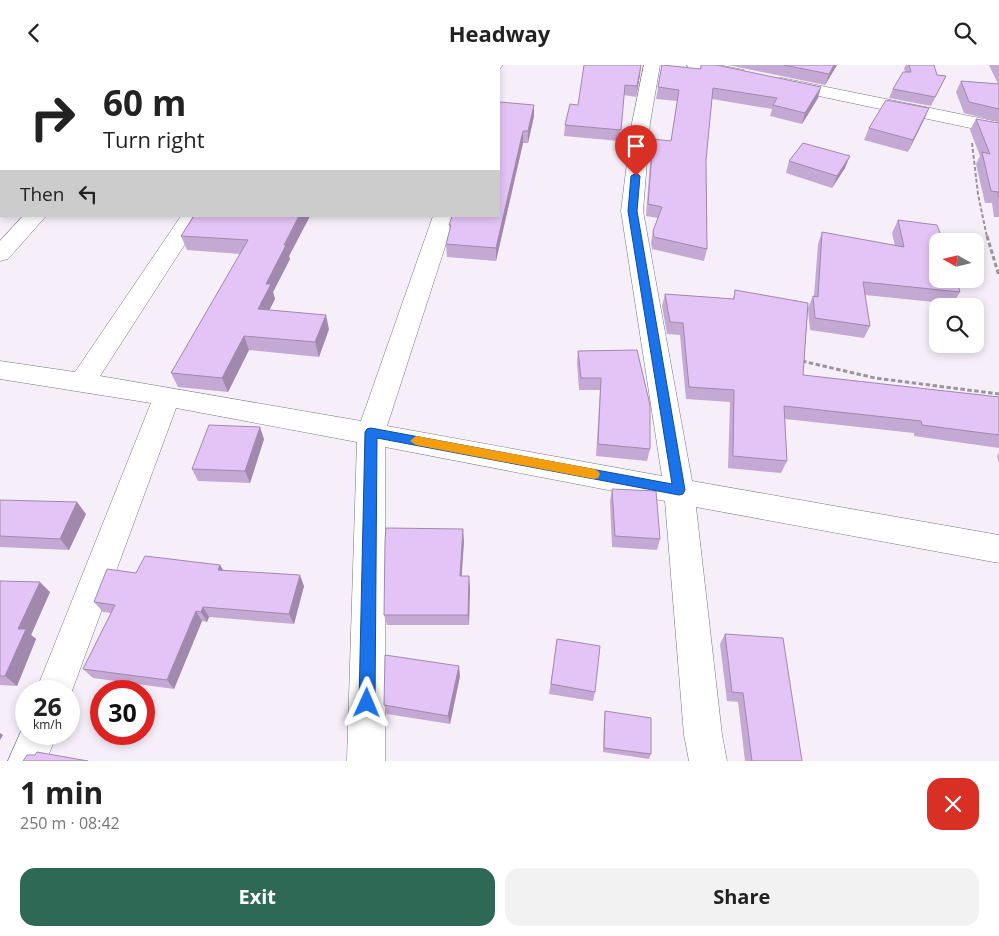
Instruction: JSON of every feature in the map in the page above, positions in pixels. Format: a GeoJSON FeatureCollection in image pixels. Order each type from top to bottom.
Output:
{"type":"FeatureCollection","features":[{"type":"Feature","properties":{"kind":"street"},"geometry":{"type":"LineString","coordinates":[[652,65],[640,123],[632,211],[679,490],[703,735],[708,761]]}},
{"type":"Feature","properties":{"kind":"street"},"geometry":{"type":"LineString","coordinates":[[695,65],[999,128]]}},
{"type":"Feature","properties":{"kind":"street"},"geometry":{"type":"LineString","coordinates":[[0,254],[33,217]]}},
{"type":"Feature","properties":{"kind":"street"},"geometry":{"type":"LineString","coordinates":[[82,383],[191,217]]}},
{"type":"Feature","properties":{"kind":"street"},"geometry":{"type":"LineString","coordinates":[[366,761],[371,432],[444,217]]}},
{"type":"Feature","properties":{"kind":"street"},"geometry":{"type":"LineString","coordinates":[[0,370],[167,395],[999,549]]}},
{"type":"Feature","properties":{"kind":"street"},"geometry":{"type":"LineString","coordinates":[[58,680],[167,395]]}},
{"type":"Feature","properties":{"kind":"street"},"geometry":{"type":"LineString","coordinates":[[28,761],[34,745]]}},
{"type":"Feature","properties":{"kind":"path"},"geometry":{"type":"LineString","coordinates":[[974,123],[971,133],[976,192],[987,240],[999,277]]}},
{"type":"Feature","properties":{"kind":"path"},"geometry":{"type":"LineString","coordinates":[[794,359],[822,367],[851,372],[999,394]]}},
{"type":"Feature","properties":{"kind":"building"},"geometry":{"type":"Polygon","coordinates":[[[584,65],[641,65],[637,86],[625,85],[621,130],[565,125],[570,104],[578,105],[584,65]]]}},
{"type":"Feature","properties":{"kind":"building"},"geometry":{"type":"Polygon","coordinates":[[[662,65],[701,69],[701,65],[716,65],[821,87],[805,113],[773,105],[777,98],[713,88],[706,160],[707,249],[654,237],[653,231],[662,207],[648,204],[653,139],[671,141],[679,90],[658,87],[662,65]]]}},
{"type":"Feature","properties":{"kind":"building"},"geometry":{"type":"Polygon","coordinates":[[[784,65],[834,65],[829,74],[784,65]]]}},
{"type":"Feature","properties":{"kind":"building"},"geometry":{"type":"Polygon","coordinates":[[[909,65],[934,65],[937,75],[946,76],[935,97],[893,89],[903,72],[911,72],[909,65]]]}},
{"type":"Feature","properties":{"kind":"building"},"geometry":{"type":"Polygon","coordinates":[[[961,81],[999,84],[999,109],[969,102],[961,81]]]}},
{"type":"Feature","properties":{"kind":"building"},"geometry":{"type":"Polygon","coordinates":[[[886,100],[929,108],[913,140],[869,128],[886,100]]]}},
{"type":"Feature","properties":{"kind":"building"},"geometry":{"type":"Polygon","coordinates":[[[500,102],[534,105],[528,131],[523,131],[496,248],[446,244],[451,225],[449,225],[452,217],[500,217],[500,102]]]}},
{"type":"Feature","properties":{"kind":"building"},"geometry":{"type":"Polygon","coordinates":[[[976,119],[999,123],[999,197],[998,192],[991,191],[982,152],[990,154],[976,119]]]}},
{"type":"Feature","properties":{"kind":"building"},"geometry":{"type":"Polygon","coordinates":[[[803,143],[850,156],[837,176],[789,161],[803,143]]]}},
{"type":"Feature","properties":{"kind":"building"},"geometry":{"type":"Polygon","coordinates":[[[193,217],[298,217],[266,284],[271,284],[258,309],[326,315],[315,342],[244,336],[222,378],[171,373],[248,240],[181,236],[193,217]]]}},
{"type":"Feature","properties":{"kind":"building"},"geometry":{"type":"Polygon","coordinates":[[[898,220],[937,225],[940,233],[929,233],[929,288],[959,288],[960,292],[863,282],[870,326],[815,318],[813,296],[818,297],[822,232],[904,247],[898,220]]]}},
{"type":"Feature","properties":{"kind":"building"},"geometry":{"type":"Polygon","coordinates":[[[735,290],[808,303],[803,375],[999,397],[999,435],[922,425],[921,421],[784,406],[787,461],[733,456],[734,390],[689,387],[683,323],[670,322],[665,294],[734,299],[735,290]]]}},
{"type":"Feature","properties":{"kind":"building"},"geometry":{"type":"Polygon","coordinates":[[[637,350],[650,405],[650,449],[598,444],[601,378],[581,378],[578,351],[637,350]]]}},
{"type":"Feature","properties":{"kind":"building"},"geometry":{"type":"Polygon","coordinates":[[[209,425],[260,427],[245,471],[192,469],[209,425]]]}},
{"type":"Feature","properties":{"kind":"building"},"geometry":{"type":"Polygon","coordinates":[[[612,489],[656,491],[660,539],[615,536],[612,489]]]}},
{"type":"Feature","properties":{"kind":"building"},"geometry":{"type":"Polygon","coordinates":[[[0,500],[77,502],[60,539],[0,536],[0,500]]]}},
{"type":"Feature","properties":{"kind":"building"},"geometry":{"type":"Polygon","coordinates":[[[386,528],[463,529],[460,576],[469,576],[468,615],[384,615],[386,528]]]}},
{"type":"Feature","properties":{"kind":"building"},"geometry":{"type":"Polygon","coordinates":[[[145,556],[220,565],[218,570],[300,575],[289,614],[203,607],[201,612],[196,611],[167,680],[83,669],[115,605],[94,602],[107,569],[136,573],[145,556]]]}},
{"type":"Feature","properties":{"kind":"building"},"geometry":{"type":"Polygon","coordinates":[[[0,581],[40,582],[18,629],[26,629],[5,676],[0,676],[0,581]]]}},
{"type":"Feature","properties":{"kind":"building"},"geometry":{"type":"Polygon","coordinates":[[[725,634],[783,638],[802,761],[752,761],[743,693],[732,692],[725,634]]]}},
{"type":"Feature","properties":{"kind":"building"},"geometry":{"type":"Polygon","coordinates":[[[557,639],[600,646],[595,692],[551,684],[557,639]]]}},
{"type":"Feature","properties":{"kind":"building"},"geometry":{"type":"Polygon","coordinates":[[[385,655],[459,666],[448,716],[384,705],[385,655]]]}},
{"type":"Feature","properties":{"kind":"building"},"geometry":{"type":"Polygon","coordinates":[[[605,711],[651,718],[651,754],[604,748],[605,711]]]}},
{"type":"Feature","properties":{"kind":"building"},"geometry":{"type":"Polygon","coordinates":[[[37,752],[88,761],[23,761],[27,755],[35,755],[37,752]]]}},
{"type":"Feature","properties":{"kind":"slow traffic"},"geometry":{"type":"LineString","coordinates":[[416,441],[594,474]]}},
{"type":"Feature","properties":{"kind":"route"},"geometry":{"type":"LineString","coordinates":[[367,703],[371,432],[679,490],[632,211],[636,176]]}}]}
